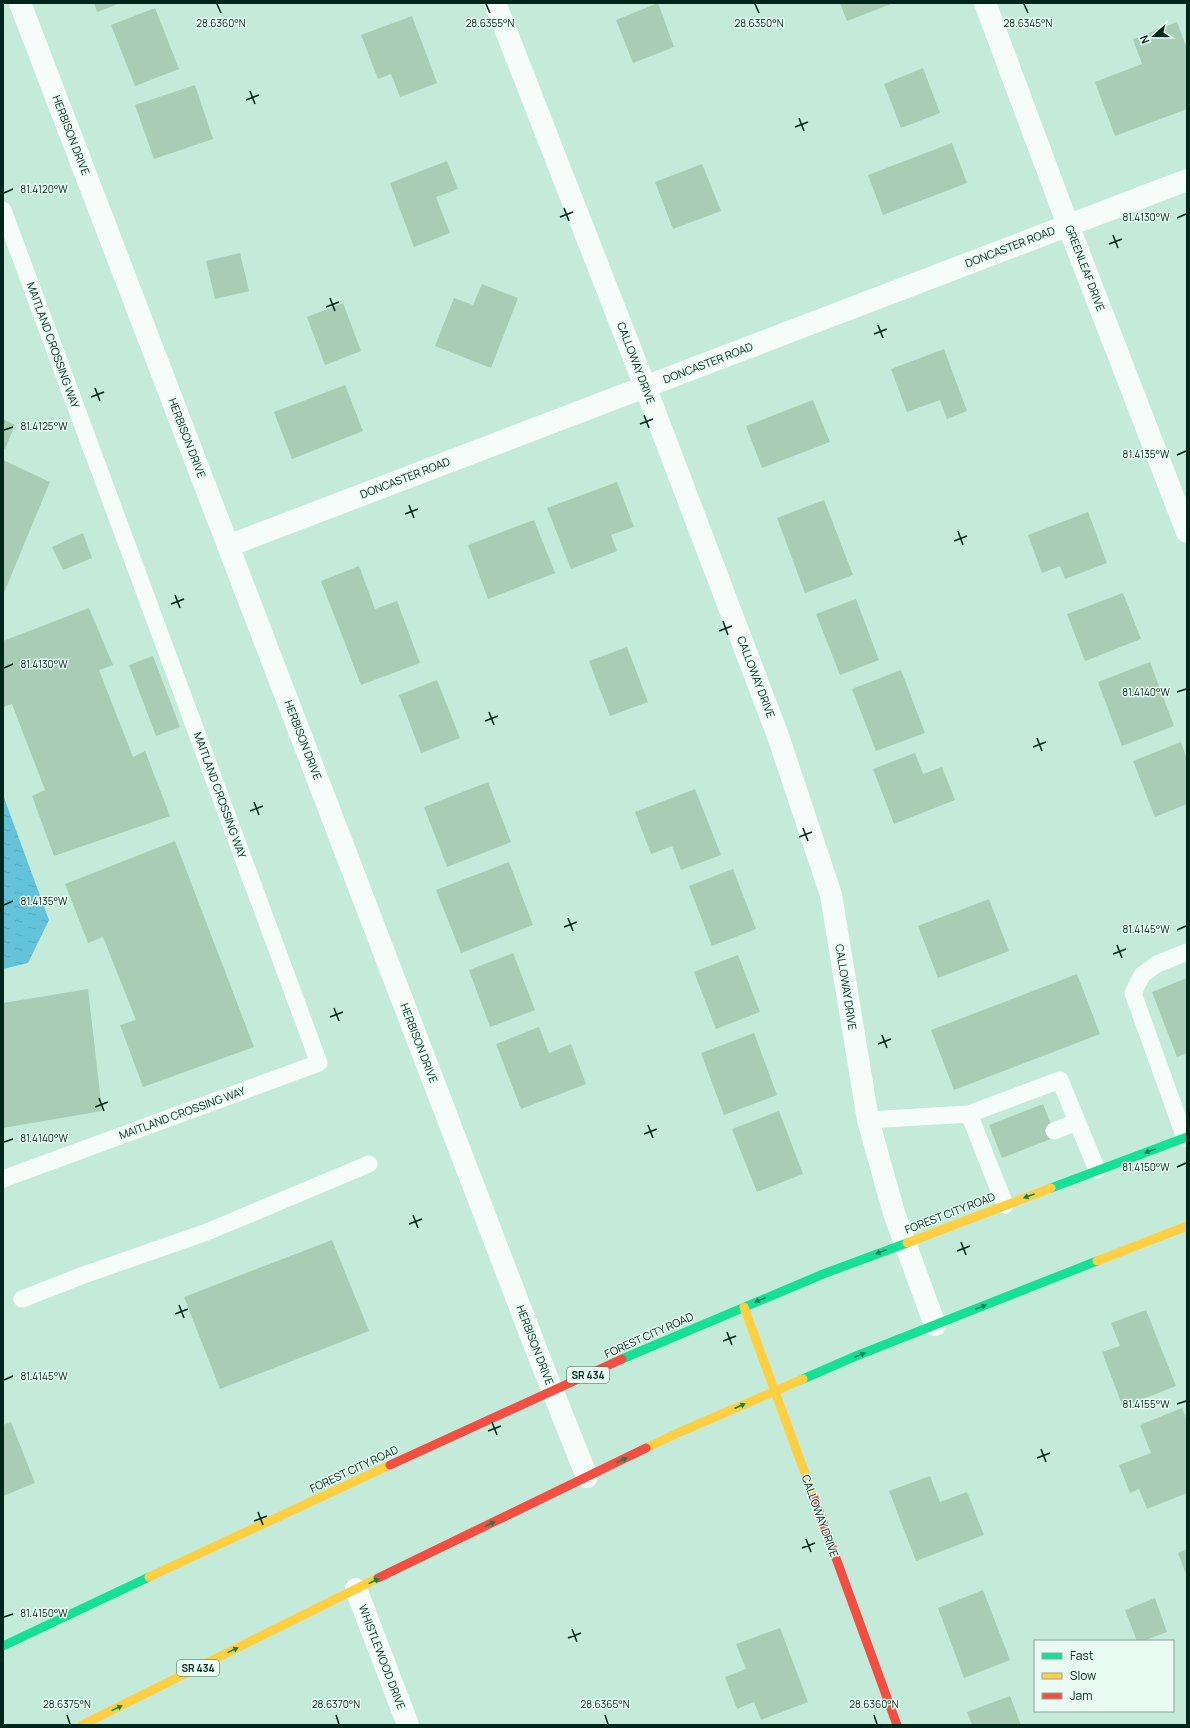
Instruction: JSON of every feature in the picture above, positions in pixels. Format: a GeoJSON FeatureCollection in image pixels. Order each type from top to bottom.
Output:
{"type":"FeatureCollection","features":[{"type":"Feature","properties":{"kind":"main road","name":"FOREST CITY ROAD"},"geometry":{"type":"LineString","coordinates":[[3,1646],[224,1541],[552,1390],[744,1307],[904,1242],[1098,1170],[1186,1140]]}},
{"type":"Feature","properties":{"kind":"main road","name":"SR 434"},"geometry":{"type":"LineString","coordinates":[[82,1725],[356,1589],[680,1432],[774,1391],[935,1325],[1187,1226]]}},
{"type":"Feature","properties":{"kind":"main road","name":"CALLOWAY DRIVE"},"geometry":{"type":"LineString","coordinates":[[744,1307],[897,1725]]}},
{"type":"Feature","properties":{"kind":"street","name":"HERBISON DRIVE"},"geometry":{"type":"LineString","coordinates":[[20,3],[586,1477]]}},
{"type":"Feature","properties":{"kind":"street","name":"CALLOWAY DRIVE"},"geometry":{"type":"LineString","coordinates":[[496,3],[645,386],[778,736],[831,895],[868,1120],[894,1213],[935,1325]]}},
{"type":"Feature","properties":{"kind":"street","name":"GREENLEAF DRIVE"},"geometry":{"type":"LineString","coordinates":[[985,3],[1068,225],[1187,532]]}},
{"type":"Feature","properties":{"kind":"street","name":"DONCASTER ROAD"},"geometry":{"type":"LineString","coordinates":[[228,546],[1187,180]]}},
{"type":"Feature","properties":{"kind":"street","name":"WHISTLEWOOD DRIVE"},"geometry":{"type":"LineString","coordinates":[[356,1589],[408,1725]]}},
{"type":"Feature","properties":{"kind":"lane","name":"MAITLAND CROSSING WAY"},"geometry":{"type":"LineString","coordinates":[[3,210],[320,1063],[3,1179]]}},
{"type":"Feature","properties":{"kind":"lane"},"geometry":{"type":"LineString","coordinates":[[1186,1140],[1133,993],[1142,975],[1157,964],[1187,952]]}},
{"type":"Feature","properties":{"kind":"lane"},"geometry":{"type":"LineString","coordinates":[[868,1120],[969,1114],[1060,1080],[1098,1170]]}},
{"type":"Feature","properties":{"kind":"lane"},"geometry":{"type":"LineString","coordinates":[[969,1114],[993,1155],[1005,1205]]}},
{"type":"Feature","properties":{"kind":"lane"},"geometry":{"type":"LineString","coordinates":[[1054,1131],[1077,1122]]}},
{"type":"Feature","properties":{"kind":"lane"},"geometry":{"type":"LineString","coordinates":[[22,1299],[81,1276],[207,1232],[369,1164]]}},
{"type":"Feature","properties":{"kind":"water"},"geometry":{"type":"Polygon","coordinates":[[[3,795],[49,920],[28,963],[3,969],[3,795]]]}},
{"type":"Feature","properties":{"kind":"building"},"geometry":{"type":"Polygon","coordinates":[[[94,3],[121,3],[97,12],[94,3]]]}},
{"type":"Feature","properties":{"kind":"building"},"geometry":{"type":"Polygon","coordinates":[[[658,3],[674,47],[633,63],[616,20],[658,3]]]}},
{"type":"Feature","properties":{"kind":"building"},"geometry":{"type":"Polygon","coordinates":[[[840,3],[890,3],[891,4],[847,21],[840,3]]]}},
{"type":"Feature","properties":{"kind":"building"},"geometry":{"type":"Polygon","coordinates":[[[155,8],[179,69],[135,86],[111,25],[155,8]]]}},
{"type":"Feature","properties":{"kind":"building"},"geometry":{"type":"Polygon","coordinates":[[[412,16],[437,83],[400,97],[391,74],[378,79],[361,35],[412,16]]]}},
{"type":"Feature","properties":{"kind":"building"},"geometry":{"type":"Polygon","coordinates":[[[1177,22],[1187,49],[1187,109],[1115,136],[1095,82],[1142,64],[1133,39],[1177,22]]]}},
{"type":"Feature","properties":{"kind":"building"},"geometry":{"type":"Polygon","coordinates":[[[923,68],[940,113],[901,128],[884,84],[923,68]]]}},
{"type":"Feature","properties":{"kind":"building"},"geometry":{"type":"Polygon","coordinates":[[[195,85],[213,139],[154,159],[135,105],[195,85]]]}},
{"type":"Feature","properties":{"kind":"building"},"geometry":{"type":"Polygon","coordinates":[[[952,143],[967,183],[883,215],[868,175],[952,143]]]}},
{"type":"Feature","properties":{"kind":"building"},"geometry":{"type":"Polygon","coordinates":[[[447,161],[458,189],[436,197],[450,233],[414,247],[390,183],[447,161]]]}},
{"type":"Feature","properties":{"kind":"building"},"geometry":{"type":"Polygon","coordinates":[[[702,164],[721,211],[673,229],[655,182],[702,164]]]}},
{"type":"Feature","properties":{"kind":"building"},"geometry":{"type":"Polygon","coordinates":[[[240,253],[249,291],[215,299],[206,261],[240,253]]]}},
{"type":"Feature","properties":{"kind":"building"},"geometry":{"type":"Polygon","coordinates":[[[482,284],[518,298],[491,368],[435,346],[454,298],[473,305],[482,284]]]}},
{"type":"Feature","properties":{"kind":"building"},"geometry":{"type":"Polygon","coordinates":[[[343,303],[361,351],[325,365],[307,317],[343,303]]]}},
{"type":"Feature","properties":{"kind":"building"},"geometry":{"type":"Polygon","coordinates":[[[944,349],[967,411],[947,419],[940,400],[907,412],[891,369],[944,349]]]}},
{"type":"Feature","properties":{"kind":"building"},"geometry":{"type":"Polygon","coordinates":[[[345,385],[363,431],[292,459],[274,412],[345,385]]]}},
{"type":"Feature","properties":{"kind":"building"},"geometry":{"type":"Polygon","coordinates":[[[813,400],[830,442],[762,468],[746,426],[813,400]]]}},
{"type":"Feature","properties":{"kind":"building"},"geometry":{"type":"Polygon","coordinates":[[[3,419],[15,425],[5,449],[3,448],[3,419]]]}},
{"type":"Feature","properties":{"kind":"building"},"geometry":{"type":"Polygon","coordinates":[[[3,460],[50,482],[3,595],[3,460]]]}},
{"type":"Feature","properties":{"kind":"building"},"geometry":{"type":"Polygon","coordinates":[[[617,482],[634,527],[611,535],[617,551],[571,569],[547,508],[617,482]]]}},
{"type":"Feature","properties":{"kind":"building"},"geometry":{"type":"Polygon","coordinates":[[[824,500],[853,575],[805,593],[777,518],[824,500]]]}},
{"type":"Feature","properties":{"kind":"building"},"geometry":{"type":"Polygon","coordinates":[[[1088,512],[1107,563],[1065,579],[1060,566],[1042,573],[1028,535],[1088,512]]]}},
{"type":"Feature","properties":{"kind":"building"},"geometry":{"type":"Polygon","coordinates":[[[534,520],[555,573],[488,599],[468,545],[534,520]]]}},
{"type":"Feature","properties":{"kind":"building"},"geometry":{"type":"Polygon","coordinates":[[[83,533],[92,558],[63,570],[52,547],[83,533]]]}},
{"type":"Feature","properties":{"kind":"building"},"geometry":{"type":"Polygon","coordinates":[[[359,566],[375,609],[397,601],[420,663],[361,685],[321,581],[359,566]]]}},
{"type":"Feature","properties":{"kind":"building"},"geometry":{"type":"Polygon","coordinates":[[[1123,593],[1141,639],[1085,661],[1067,614],[1123,593]]]}},
{"type":"Feature","properties":{"kind":"building"},"geometry":{"type":"Polygon","coordinates":[[[856,599],[879,660],[840,675],[816,614],[856,599]]]}},
{"type":"Feature","properties":{"kind":"building"},"geometry":{"type":"Polygon","coordinates":[[[89,608],[113,665],[99,670],[133,757],[145,751],[170,816],[54,856],[32,796],[45,790],[12,704],[3,707],[3,641],[89,608]]]}},
{"type":"Feature","properties":{"kind":"building"},"geometry":{"type":"Polygon","coordinates":[[[627,647],[648,702],[610,716],[589,661],[627,647]]]}},
{"type":"Feature","properties":{"kind":"building"},"geometry":{"type":"Polygon","coordinates":[[[153,656],[180,727],[156,736],[129,665],[153,656]]]}},
{"type":"Feature","properties":{"kind":"building"},"geometry":{"type":"Polygon","coordinates":[[[1150,662],[1174,726],[1122,746],[1098,682],[1150,662]]]}},
{"type":"Feature","properties":{"kind":"building"},"geometry":{"type":"Polygon","coordinates":[[[901,670],[925,733],[876,751],[852,689],[901,670]]]}},
{"type":"Feature","properties":{"kind":"building"},"geometry":{"type":"Polygon","coordinates":[[[437,680],[460,738],[421,753],[399,695],[437,680]]]}},
{"type":"Feature","properties":{"kind":"building"},"geometry":{"type":"Polygon","coordinates":[[[1181,742],[1187,759],[1187,804],[1155,817],[1133,761],[1181,742]]]}},
{"type":"Feature","properties":{"kind":"building"},"geometry":{"type":"Polygon","coordinates":[[[915,753],[923,774],[942,767],[955,800],[894,824],[873,769],[915,753]]]}},
{"type":"Feature","properties":{"kind":"building"},"geometry":{"type":"Polygon","coordinates":[[[488,782],[511,842],[447,867],[424,807],[488,782]]]}},
{"type":"Feature","properties":{"kind":"building"},"geometry":{"type":"Polygon","coordinates":[[[695,789],[721,855],[681,870],[672,846],[651,854],[635,812],[695,789]]]}},
{"type":"Feature","properties":{"kind":"building"},"geometry":{"type":"Polygon","coordinates":[[[175,841],[254,1047],[143,1087],[120,1025],[136,1020],[103,937],[88,943],[65,884],[175,841]]]}},
{"type":"Feature","properties":{"kind":"building"},"geometry":{"type":"Polygon","coordinates":[[[509,862],[533,925],[461,953],[436,890],[509,862]]]}},
{"type":"Feature","properties":{"kind":"building"},"geometry":{"type":"Polygon","coordinates":[[[733,869],[756,929],[712,946],[689,886],[733,869]]]}},
{"type":"Feature","properties":{"kind":"building"},"geometry":{"type":"Polygon","coordinates":[[[989,899],[1009,951],[938,978],[918,926],[989,899]]]}},
{"type":"Feature","properties":{"kind":"building"},"geometry":{"type":"Polygon","coordinates":[[[513,953],[535,1010],[490,1027],[469,970],[513,953]]]}},
{"type":"Feature","properties":{"kind":"building"},"geometry":{"type":"Polygon","coordinates":[[[738,955],[760,1012],[716,1029],[694,972],[738,955]]]}},
{"type":"Feature","properties":{"kind":"building"},"geometry":{"type":"Polygon","coordinates":[[[1077,974],[1100,1034],[954,1090],[931,1030],[1077,974]]]}},
{"type":"Feature","properties":{"kind":"building"},"geometry":{"type":"Polygon","coordinates":[[[1187,978],[1187,1053],[1177,1057],[1152,992],[1187,978]]]}},
{"type":"Feature","properties":{"kind":"building"},"geometry":{"type":"Polygon","coordinates":[[[88,989],[102,1111],[3,1128],[3,1003],[88,989]]]}},
{"type":"Feature","properties":{"kind":"building"},"geometry":{"type":"Polygon","coordinates":[[[539,1027],[549,1053],[571,1044],[586,1084],[521,1109],[496,1044],[539,1027]]]}},
{"type":"Feature","properties":{"kind":"building"},"geometry":{"type":"Polygon","coordinates":[[[754,1033],[777,1095],[724,1115],[701,1053],[754,1033]]]}},
{"type":"Feature","properties":{"kind":"building"},"geometry":{"type":"Polygon","coordinates":[[[1043,1104],[1056,1137],[1002,1158],[989,1125],[1043,1104]]]}},
{"type":"Feature","properties":{"kind":"building"},"geometry":{"type":"Polygon","coordinates":[[[779,1111],[803,1174],[757,1192],[732,1129],[779,1111]]]}},
{"type":"Feature","properties":{"kind":"building"},"geometry":{"type":"Polygon","coordinates":[[[332,1240],[369,1331],[220,1389],[184,1297],[332,1240]]]}},
{"type":"Feature","properties":{"kind":"building"},"geometry":{"type":"Polygon","coordinates":[[[1146,1310],[1176,1386],[1123,1407],[1102,1352],[1120,1346],[1111,1323],[1146,1310]]]}},
{"type":"Feature","properties":{"kind":"building"},"geometry":{"type":"Polygon","coordinates":[[[1182,1408],[1187,1421],[1187,1493],[1147,1509],[1139,1489],[1130,1493],[1119,1465],[1151,1453],[1140,1425],[1182,1408]]]}},
{"type":"Feature","properties":{"kind":"building"},"geometry":{"type":"Polygon","coordinates":[[[11,1422],[35,1483],[3,1496],[3,1425],[11,1422]]]}},
{"type":"Feature","properties":{"kind":"building"},"geometry":{"type":"Polygon","coordinates":[[[930,1476],[940,1502],[967,1492],[984,1535],[916,1561],[889,1491],[930,1476]]]}},
{"type":"Feature","properties":{"kind":"building"},"geometry":{"type":"Polygon","coordinates":[[[1187,1549],[1187,1577],[1178,1553],[1187,1549]]]}},
{"type":"Feature","properties":{"kind":"building"},"geometry":{"type":"Polygon","coordinates":[[[983,1590],[1010,1660],[964,1678],[938,1608],[983,1590]]]}},
{"type":"Feature","properties":{"kind":"building"},"geometry":{"type":"Polygon","coordinates":[[[1155,1598],[1167,1632],[1146,1640],[1137,1640],[1125,1610],[1155,1598]]]}},
{"type":"Feature","properties":{"kind":"building"},"geometry":{"type":"Polygon","coordinates":[[[780,1628],[808,1702],[761,1720],[754,1702],[737,1709],[725,1677],[746,1669],[736,1644],[780,1628]]]}},
{"type":"Feature","properties":{"kind":"building"},"geometry":{"type":"Polygon","coordinates":[[[1010,1696],[1021,1725],[972,1725],[967,1712],[1010,1696]]]}},
{"type":"Feature","properties":{"kind":"traffic: fast"},"geometry":{"type":"LineString","coordinates":[[1051,1188],[1187,1137]]}},
{"type":"Feature","properties":{"kind":"traffic: fast"},"geometry":{"type":"LineString","coordinates":[[622,1359],[823,1274],[907,1243]]}},
{"type":"Feature","properties":{"kind":"traffic: fast"},"geometry":{"type":"LineString","coordinates":[[803,1379],[856,1356],[1097,1261]]}},
{"type":"Feature","properties":{"kind":"traffic: fast"},"geometry":{"type":"LineString","coordinates":[[3,1646],[149,1577]]}},
{"type":"Feature","properties":{"kind":"traffic: slow"},"geometry":{"type":"LineString","coordinates":[[907,1243],[1051,1188]]}},
{"type":"Feature","properties":{"kind":"traffic: slow"},"geometry":{"type":"LineString","coordinates":[[1097,1261],[1187,1226]]}},
{"type":"Feature","properties":{"kind":"traffic: slow"},"geometry":{"type":"LineString","coordinates":[[744,1307],[814,1498]]}},
{"type":"Feature","properties":{"kind":"traffic: slow"},"geometry":{"type":"LineString","coordinates":[[646,1448],[803,1379]]}},
{"type":"Feature","properties":{"kind":"traffic: slow"},"geometry":{"type":"LineString","coordinates":[[149,1577],[390,1465]]}},
{"type":"Feature","properties":{"kind":"traffic: slow"},"geometry":{"type":"LineString","coordinates":[[82,1725],[378,1578]]}},
{"type":"Feature","properties":{"kind":"traffic: jam"},"geometry":{"type":"LineString","coordinates":[[390,1465],[622,1359]]}},
{"type":"Feature","properties":{"kind":"traffic: jam"},"geometry":{"type":"LineString","coordinates":[[378,1578],[646,1448]]}},
{"type":"Feature","properties":{"kind":"traffic: jam"},"geometry":{"type":"LineString","coordinates":[[814,1498],[897,1725]]}}]}
